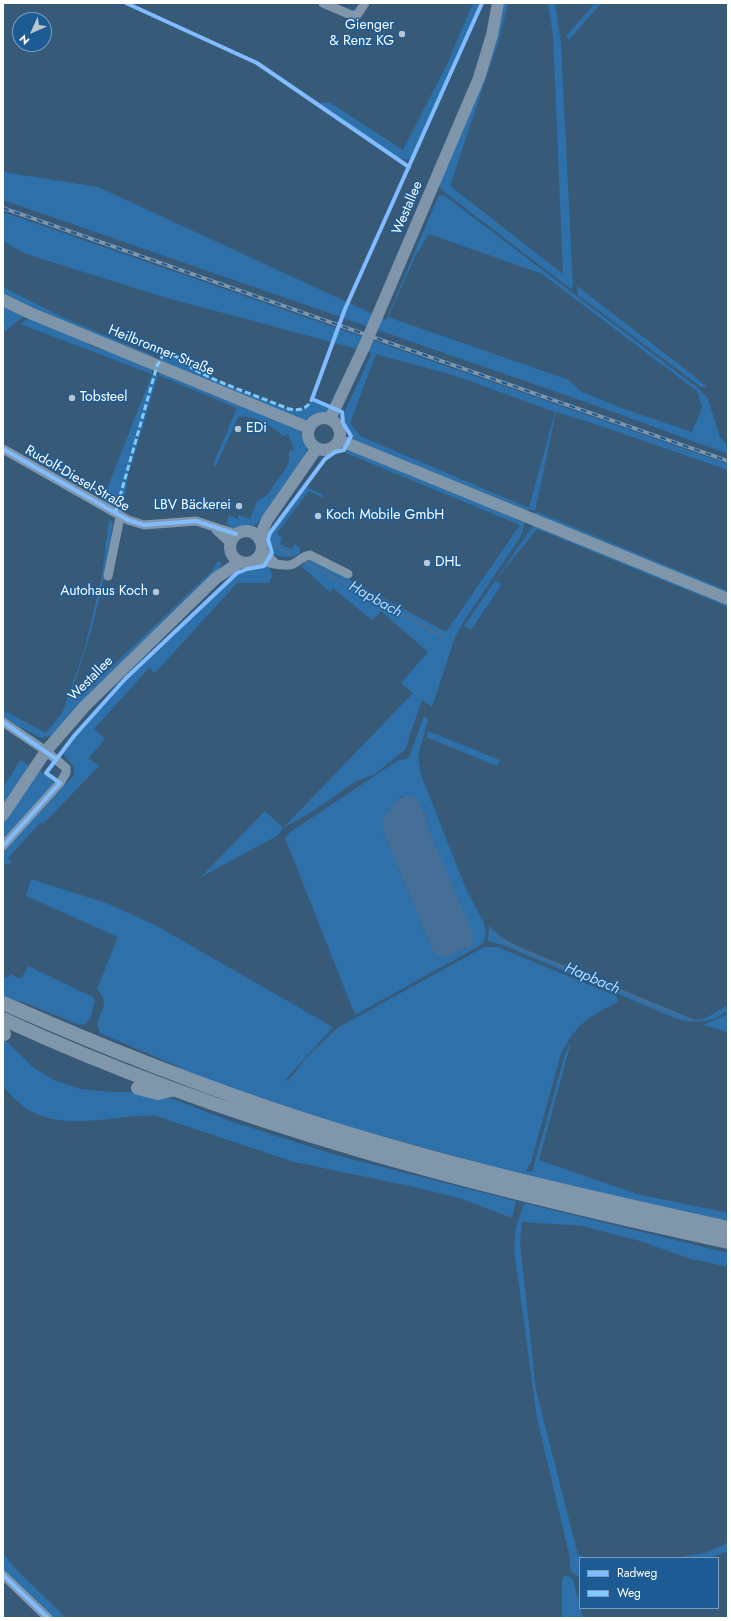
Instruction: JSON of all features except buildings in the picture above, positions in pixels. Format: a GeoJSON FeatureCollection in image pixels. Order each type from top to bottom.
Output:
{"type":"FeatureCollection","features":[{"type":"Feature","properties":{"kind":"highway"},"geometry":{"type":"LineString","coordinates":[[3,1003],[86,1040],[152,1066],[299,1118],[373,1141],[535,1183],[728,1228]]}},
{"type":"Feature","properties":{"kind":"highway"},"geometry":{"type":"LineString","coordinates":[[3,1019],[175,1089],[296,1132],[362,1152],[529,1196],[728,1242]]}},
{"type":"Feature","properties":{"kind":"highway"},"geometry":{"type":"LineString","coordinates":[[138,1088],[158,1093],[175,1089]]}},
{"type":"Feature","properties":{"kind":"main road","name":"Westallee"},"geometry":{"type":"LineString","coordinates":[[330,419],[364,347],[479,78],[492,36],[498,3]]}},
{"type":"Feature","properties":{"kind":"main road","name":"Heilbronner Straße"},"geometry":{"type":"LineString","coordinates":[[3,300],[37,316],[309,428]]}},
{"type":"Feature","properties":{"kind":"main road"},"geometry":{"type":"LineString","coordinates":[[318,419],[330,419],[338,428],[339,440],[330,449],[323,450],[316,448],[309,439],[309,428],[318,419]]}},
{"type":"Feature","properties":{"kind":"main road"},"geometry":{"type":"LineString","coordinates":[[339,440],[728,599]]}},
{"type":"Feature","properties":{"kind":"main road"},"geometry":{"type":"LineString","coordinates":[[256,545],[243,531],[235,548],[250,562],[267,520],[316,448]]}},
{"type":"Feature","properties":{"kind":"main road","name":"Westallee"},"geometry":{"type":"LineString","coordinates":[[3,815],[46,751],[84,707],[216,578],[235,548]]}},
{"type":"Feature","properties":{"kind":"street"},"geometry":{"type":"LineString","coordinates":[[323,3],[351,16],[357,15],[365,3]]}},
{"type":"Feature","properties":{"kind":"street","name":"Rudolf-Diesel-Straße"},"geometry":{"type":"LineString","coordinates":[[3,448],[120,517],[144,525],[196,521],[214,527],[235,548]]}},
{"type":"Feature","properties":{"kind":"street"},"geometry":{"type":"LineString","coordinates":[[108,576],[120,517]]}},
{"type":"Feature","properties":{"kind":"street"},"geometry":{"type":"LineString","coordinates":[[256,545],[274,562],[286,567],[292,565],[304,556],[310,555],[348,574]]}},
{"type":"Feature","properties":{"kind":"street"},"geometry":{"type":"LineString","coordinates":[[3,722],[46,751],[66,768],[66,773],[60,783],[3,846]]}},
{"type":"Feature","properties":{"kind":"street"},"geometry":{"type":"LineString","coordinates":[[3,1575],[48,1618]]}},
{"type":"Feature","properties":{"kind":"shaded area"},"geometry":{"type":"Polygon","coordinates":[[[473,3],[481,3],[412,157],[407,160],[398,158],[319,103],[329,102],[403,150],[448,62],[473,3]]]}},
{"type":"Feature","properties":{"kind":"shaded area"},"geometry":{"type":"Polygon","coordinates":[[[501,3],[508,3],[500,37],[450,186],[563,274],[553,36],[548,3],[555,3],[561,44],[573,286],[571,289],[447,194],[441,189],[439,183],[501,3]]]}},
{"type":"Feature","properties":{"kind":"shaded area"},"geometry":{"type":"Polygon","coordinates":[[[595,3],[601,3],[569,40],[566,36],[595,3]]]}},
{"type":"Feature","properties":{"kind":"shaded area"},"geometry":{"type":"Polygon","coordinates":[[[3,172],[98,187],[386,320],[439,195],[445,196],[699,389],[708,399],[720,437],[728,446],[728,454],[597,406],[3,200],[3,172]],[[429,234],[416,255],[388,317],[569,380],[580,391],[621,408],[692,432],[702,408],[697,391],[542,274],[429,234]]]}},
{"type":"Feature","properties":{"kind":"shaded area"},"geometry":{"type":"Polygon","coordinates":[[[3,212],[728,464],[728,470],[556,412],[535,511],[529,509],[528,514],[353,440],[353,436],[346,426],[344,413],[372,353],[160,296],[23,253],[3,241],[3,212]],[[376,354],[350,423],[360,436],[529,508],[555,412],[456,376],[376,354]]]}},
{"type":"Feature","properties":{"kind":"shaded area"},"geometry":{"type":"Polygon","coordinates":[[[577,286],[707,387],[701,387],[578,295],[577,286]]]}},
{"type":"Feature","properties":{"kind":"shaded area"},"geometry":{"type":"Polygon","coordinates":[[[3,287],[62,317],[154,356],[151,360],[3,297],[3,287]]]}},
{"type":"Feature","properties":{"kind":"shaded area"},"geometry":{"type":"Polygon","coordinates":[[[3,302],[24,316],[3,333],[3,302]]]}},
{"type":"Feature","properties":{"kind":"shaded area"},"geometry":{"type":"Polygon","coordinates":[[[31,317],[80,337],[91,346],[123,355],[152,369],[152,374],[20,324],[31,317]]]}},
{"type":"Feature","properties":{"kind":"shaded area"},"geometry":{"type":"Polygon","coordinates":[[[165,351],[169,352],[196,371],[289,409],[297,410],[305,408],[312,399],[335,409],[330,419],[318,419],[309,428],[157,366],[165,351]]]}},
{"type":"Feature","properties":{"kind":"shaded area"},"geometry":{"type":"Polygon","coordinates":[[[160,372],[298,429],[305,438],[307,453],[272,506],[256,524],[250,528],[229,529],[230,525],[226,524],[229,515],[238,519],[239,515],[250,519],[257,501],[266,496],[285,470],[289,461],[289,451],[294,450],[288,434],[283,436],[273,428],[256,419],[250,417],[238,417],[216,466],[213,465],[237,408],[158,375],[160,372]]]}},
{"type":"Feature","properties":{"kind":"shaded area"},"geometry":{"type":"Polygon","coordinates":[[[152,374],[158,375],[128,475],[122,515],[102,502],[152,374]]]}},
{"type":"Feature","properties":{"kind":"shaded area"},"geometry":{"type":"Polygon","coordinates":[[[348,449],[525,522],[521,536],[462,624],[455,637],[432,707],[422,700],[405,750],[375,774],[355,782],[313,811],[283,828],[413,693],[401,683],[428,652],[381,611],[372,620],[333,588],[330,592],[301,566],[307,561],[313,560],[446,632],[520,525],[346,453],[348,449]]]}},
{"type":"Feature","properties":{"kind":"shaded area"},"geometry":{"type":"Polygon","coordinates":[[[305,486],[323,495],[323,498],[309,491],[277,533],[282,538],[280,544],[292,549],[295,544],[300,548],[300,553],[291,557],[284,557],[274,554],[269,540],[276,527],[305,486]]]}},
{"type":"Feature","properties":{"kind":"shaded area"},"geometry":{"type":"Polygon","coordinates":[[[535,511],[728,591],[728,596],[535,517],[535,511]]]}},
{"type":"Feature","properties":{"kind":"shaded area"},"geometry":{"type":"Polygon","coordinates":[[[109,519],[113,523],[102,587],[92,629],[72,690],[81,696],[213,570],[218,561],[222,564],[212,578],[59,729],[50,736],[41,738],[3,718],[3,710],[46,733],[62,713],[83,655],[102,577],[109,519]]]}},
{"type":"Feature","properties":{"kind":"shaded area"},"geometry":{"type":"Polygon","coordinates":[[[534,526],[728,603],[728,607],[537,529],[495,581],[502,584],[471,630],[464,626],[530,530],[534,526]]]}},
{"type":"Feature","properties":{"kind":"shaded area"},"geometry":{"type":"Polygon","coordinates":[[[266,566],[271,570],[272,576],[269,583],[237,583],[155,673],[149,668],[94,729],[105,739],[89,758],[99,766],[43,824],[41,822],[8,858],[12,862],[9,864],[3,864],[3,852],[74,775],[74,767],[63,754],[75,737],[125,681],[238,574],[266,566]]]}},
{"type":"Feature","properties":{"kind":"shaded area"},"geometry":{"type":"Polygon","coordinates":[[[426,717],[428,720],[418,756],[421,775],[466,889],[484,923],[486,933],[484,941],[481,945],[355,1015],[285,838],[289,833],[397,761],[409,758],[423,718],[426,717]],[[402,796],[390,808],[382,821],[384,834],[434,953],[430,834],[424,812],[402,796]]]}},
{"type":"Feature","properties":{"kind":"shaded area"},"geometry":{"type":"Polygon","coordinates":[[[428,731],[500,760],[497,766],[426,737],[428,731]]]}},
{"type":"Feature","properties":{"kind":"shaded area"},"geometry":{"type":"Polygon","coordinates":[[[20,760],[30,766],[3,806],[3,788],[20,760]]]}},
{"type":"Feature","properties":{"kind":"shaded area"},"geometry":{"type":"Polygon","coordinates":[[[39,770],[55,783],[3,843],[3,822],[39,770]]]}},
{"type":"Feature","properties":{"kind":"shaded area"},"geometry":{"type":"Polygon","coordinates":[[[411,795],[417,800],[424,813],[430,834],[474,936],[471,946],[443,958],[434,953],[384,834],[382,821],[387,812],[401,798],[411,795]]]}},
{"type":"Feature","properties":{"kind":"shaded area"},"geometry":{"type":"Polygon","coordinates":[[[265,811],[283,828],[277,836],[201,877],[265,811]]]}},
{"type":"Feature","properties":{"kind":"shaded area"},"geometry":{"type":"Polygon","coordinates":[[[31,879],[106,903],[155,925],[333,1027],[285,1080],[288,1081],[307,1057],[337,1028],[484,947],[498,947],[616,996],[618,1000],[616,1003],[583,1023],[566,1044],[561,1054],[531,1162],[526,1171],[532,1172],[565,1054],[571,1042],[539,1160],[637,1194],[728,1213],[728,1219],[716,1220],[524,1175],[342,1125],[189,1074],[177,1066],[100,1033],[98,1021],[104,1002],[97,989],[118,937],[26,896],[31,879]]]}},
{"type":"Feature","properties":{"kind":"shaded area"},"geometry":{"type":"Polygon","coordinates":[[[489,926],[501,937],[519,947],[695,1020],[706,1018],[728,1005],[728,1010],[710,1020],[690,1022],[677,1019],[503,945],[488,941],[489,926]]]}},
{"type":"Feature","properties":{"kind":"shaded area"},"geometry":{"type":"Polygon","coordinates":[[[28,966],[93,997],[95,1000],[91,1016],[86,1024],[80,1025],[23,1002],[3,998],[3,976],[8,978],[10,974],[21,979],[28,966]]]}},
{"type":"Feature","properties":{"kind":"shaded area"},"geometry":{"type":"Polygon","coordinates":[[[728,1014],[728,1032],[703,1025],[728,1014]]]}},
{"type":"Feature","properties":{"kind":"shaded area"},"geometry":{"type":"Polygon","coordinates":[[[3,1038],[34,1068],[56,1081],[81,1089],[111,1092],[139,1092],[173,1099],[230,1121],[339,1156],[516,1201],[512,1218],[459,1198],[294,1162],[156,1116],[138,1116],[83,1121],[65,1121],[48,1118],[31,1111],[16,1100],[4,1086],[2,1080],[3,1038]]]}},
{"type":"Feature","properties":{"kind":"shaded area"},"geometry":{"type":"Polygon","coordinates":[[[524,1203],[728,1253],[728,1267],[691,1259],[640,1241],[583,1226],[522,1222],[520,1242],[536,1390],[578,1555],[585,1557],[579,1557],[579,1576],[575,1575],[571,1571],[569,1554],[537,1418],[514,1249],[516,1228],[524,1203]]]}},
{"type":"Feature","properties":{"kind":"shaded area"},"geometry":{"type":"Polygon","coordinates":[[[728,1543],[728,1551],[711,1557],[679,1557],[705,1553],[728,1543]]]}},
{"type":"Feature","properties":{"kind":"shaded area"},"geometry":{"type":"Polygon","coordinates":[[[3,1553],[13,1566],[66,1618],[52,1618],[3,1571],[3,1553]]]}},
{"type":"Feature","properties":{"kind":"shaded area"},"geometry":{"type":"Polygon","coordinates":[[[567,1575],[573,1580],[579,1603],[579,1609],[581,1609],[583,1618],[562,1618],[563,1577],[567,1575]]]}},
{"type":"Feature","properties":{"kind":"waterway","name":"Hapbach"},"geometry":{"type":"LineString","coordinates":[[270,543],[292,555]]}},
{"type":"Feature","properties":{"kind":"waterway","name":"Hapbach"},"geometry":{"type":"LineString","coordinates":[[305,562],[444,637]]}},
{"type":"Feature","properties":{"kind":"waterway","name":"Hapbach"},"geometry":{"type":"LineString","coordinates":[[494,935],[504,942],[691,1020]]}},
{"type":"Feature","properties":{"kind":"railway"},"geometry":{"type":"LineString","coordinates":[[3,208],[728,461]]}},
{"type":"Feature","properties":{"kind":"marked path"},"geometry":{"type":"LineString","coordinates":[[115,514],[157,366],[165,351],[169,352],[196,371],[289,409],[298,410],[304,408],[309,404],[313,396]]}},
{"type":"Feature","properties":{"kind":"cycle path"},"geometry":{"type":"LineString","coordinates":[[126,3],[257,63],[409,167]]}},
{"type":"Feature","properties":{"kind":"cycle path"},"geometry":{"type":"LineString","coordinates":[[3,846],[60,783],[46,773],[74,736],[125,679],[237,573],[247,569],[264,566],[272,553],[268,539],[270,533],[325,459],[335,452],[344,450],[351,436],[343,423],[342,412],[312,399],[345,309],[482,3]]}},
{"type":"Feature","properties":{"kind":"cycle path"},"geometry":{"type":"LineString","coordinates":[[3,449],[128,520],[144,525],[196,521],[236,534]]}},
{"type":"Feature","properties":{"kind":"cycle path"},"geometry":{"type":"LineString","coordinates":[[3,722],[56,759]]}},
{"type":"Feature","properties":{"kind":"cycle path"},"geometry":{"type":"LineString","coordinates":[[3,1575],[48,1618]]}},
{"type":"Feature","properties":{"kind":"place","name":"Gienger & Renz KG"},"geometry":{"type":"Point","coordinates":[402,34]}},
{"type":"Feature","properties":{"kind":"place","name":"Tobsteel"},"geometry":{"type":"Point","coordinates":[72,398]}},
{"type":"Feature","properties":{"kind":"place","name":"EDi"},"geometry":{"type":"Point","coordinates":[238,429]}},
{"type":"Feature","properties":{"kind":"place","name":"LBV Bäckerei"},"geometry":{"type":"Point","coordinates":[239,506]}},
{"type":"Feature","properties":{"kind":"place","name":"Koch Mobile GmbH"},"geometry":{"type":"Point","coordinates":[318,516]}},
{"type":"Feature","properties":{"kind":"place","name":"DHL"},"geometry":{"type":"Point","coordinates":[427,563]}},
{"type":"Feature","properties":{"kind":"place","name":"Autohaus Koch"},"geometry":{"type":"Point","coordinates":[156,592]}}]}
